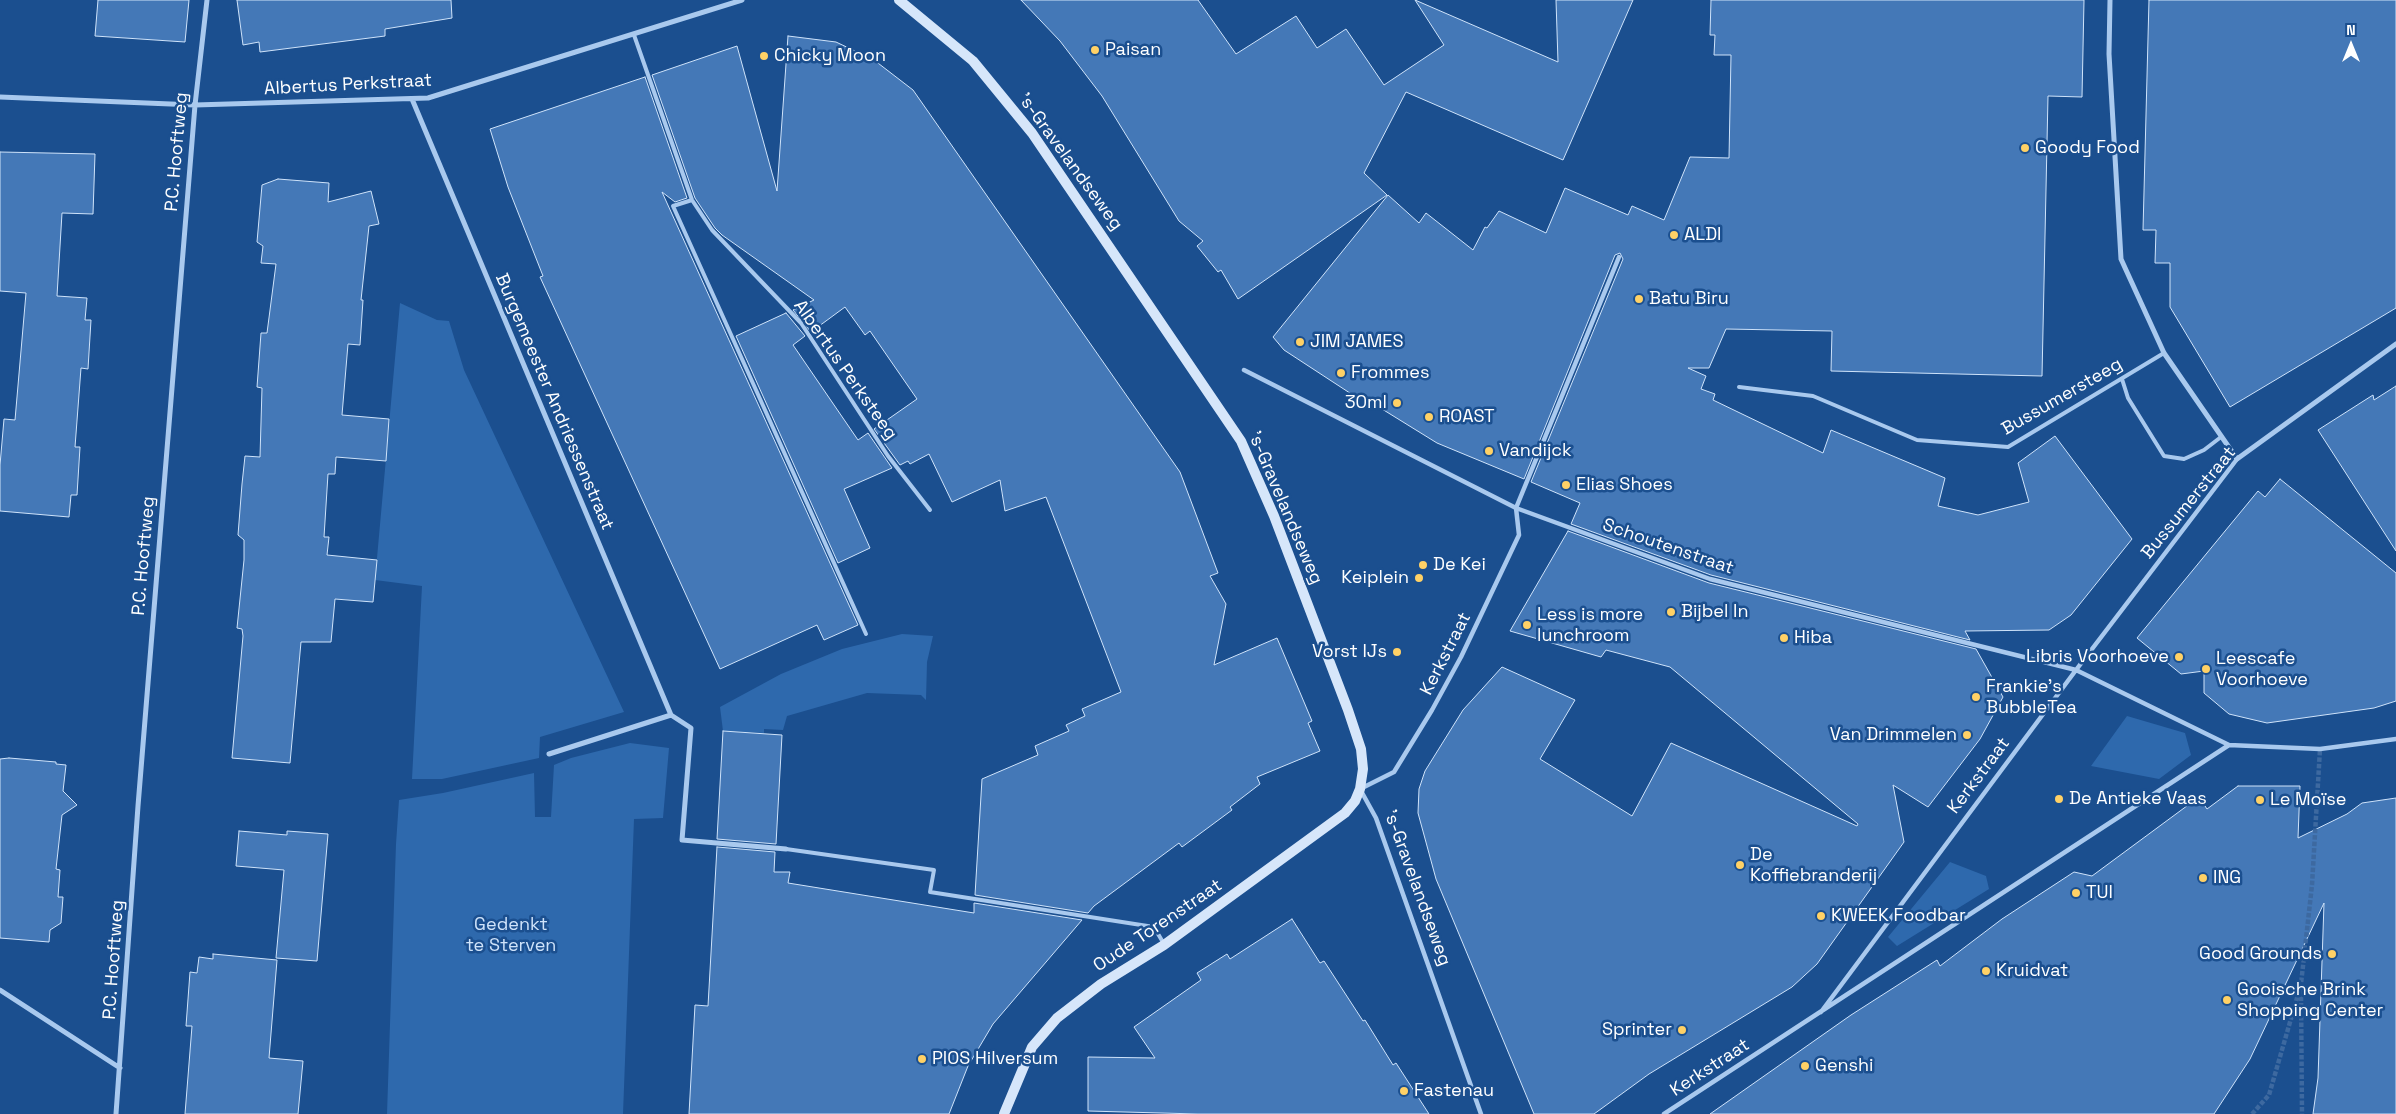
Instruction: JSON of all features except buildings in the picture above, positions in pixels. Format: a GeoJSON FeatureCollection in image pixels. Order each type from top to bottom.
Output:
{"type":"FeatureCollection","features":[{"type":"Feature","properties":{"kind":"main road","name":"'s-Gravelandseweg"},"geometry":{"type":"LineString","coordinates":[[899,0],[972,61],[1032,132],[1241,441],[1274,516],[1348,710],[1361,749],[1363,769],[1360,789]]}},
{"type":"Feature","properties":{"kind":"main road","name":"Oude Torenstraat"},"geometry":{"type":"LineString","coordinates":[[1004,1114],[1032,1047],[1057,1018],[1101,984],[1164,945],[1345,813],[1355,801],[1360,789]]}},
{"type":"Feature","properties":{"kind":"street","name":"P.C. Hooftweg"},"geometry":{"type":"LineString","coordinates":[[116,1114],[195,105],[207,0]]}},
{"type":"Feature","properties":{"kind":"street","name":"Albertus Perkstraat"},"geometry":{"type":"LineString","coordinates":[[0,97],[195,105],[428,98],[742,0]]}},
{"type":"Feature","properties":{"kind":"street"},"geometry":{"type":"LineString","coordinates":[[2110,0],[2109,54],[2121,259],[2164,353],[2237,459]]}},
{"type":"Feature","properties":{"kind":"street","name":"Burgemeester Andriessenstraat"},"geometry":{"type":"LineString","coordinates":[[412,99],[671,715]]}},
{"type":"Feature","properties":{"kind":"street"},"geometry":{"type":"LineString","coordinates":[[1244,370],[1516,508],[1619,257]]}},
{"type":"Feature","properties":{"kind":"street","name":"Bussumerstraat"},"geometry":{"type":"LineString","coordinates":[[2076,670],[2237,459],[2396,344]]}},
{"type":"Feature","properties":{"kind":"street","name":"Kerkstraat"},"geometry":{"type":"LineString","coordinates":[[1360,789],[1394,772],[1432,710],[1461,657],[1519,535],[1516,508]]}},
{"type":"Feature","properties":{"kind":"street","name":"Schoutenstraat"},"geometry":{"type":"LineString","coordinates":[[1516,508],[1710,579],[2076,670]]}},
{"type":"Feature","properties":{"kind":"street","name":"Kerkstraat"},"geometry":{"type":"LineString","coordinates":[[1821,1012],[2076,670]]}},
{"type":"Feature","properties":{"kind":"street"},"geometry":{"type":"LineString","coordinates":[[2076,670],[2229,745],[2320,749],[2396,739]]}},
{"type":"Feature","properties":{"kind":"street"},"geometry":{"type":"LineString","coordinates":[[549,754],[671,715],[691,728],[682,840],[786,849]]}},
{"type":"Feature","properties":{"kind":"street","name":"Kerkstraat"},"geometry":{"type":"LineString","coordinates":[[1664,1114],[2229,745]]}},
{"type":"Feature","properties":{"kind":"street","name":"'s-Gravelandseweg"},"geometry":{"type":"LineString","coordinates":[[1360,789],[1376,818],[1481,1114]]}},
{"type":"Feature","properties":{"kind":"street"},"geometry":{"type":"LineString","coordinates":[[0,990],[120,1068]]}},
{"type":"Feature","properties":{"kind":"lane","name":"Albertus Perksteeg"},"geometry":{"type":"LineString","coordinates":[[634,35],[692,200],[712,230],[800,323],[888,456],[930,510]]}},
{"type":"Feature","properties":{"kind":"lane"},"geometry":{"type":"LineString","coordinates":[[692,200],[673,206],[866,634]]}},
{"type":"Feature","properties":{"kind":"lane","name":"Bussumersteeg"},"geometry":{"type":"LineString","coordinates":[[1739,387],[1813,396],[1917,440],[2008,447],[2164,353]]}},
{"type":"Feature","properties":{"kind":"lane"},"geometry":{"type":"LineString","coordinates":[[2122,379],[2128,398],[2164,456],[2184,459],[2204,450],[2222,437]]}},
{"type":"Feature","properties":{"kind":"lane"},"geometry":{"type":"LineString","coordinates":[[786,849],[934,870],[930,892],[1154,927],[1164,945]]}},
{"type":"Feature","properties":{"kind":"green space"},"geometry":{"type":"Polygon","coordinates":[[[400,303],[437,320],[449,321],[464,370],[624,712],[540,737],[539,758],[442,779],[412,779],[422,586],[375,580],[400,303]]]}},
{"type":"Feature","properties":{"kind":"green space"},"geometry":{"type":"Polygon","coordinates":[[[902,634],[933,636],[927,662],[926,700],[921,695],[867,693],[787,716],[783,730],[764,729],[764,733],[723,731],[720,707],[781,674],[842,649],[902,634]]]}},
{"type":"Feature","properties":{"kind":"green space"},"geometry":{"type":"Polygon","coordinates":[[[2127,716],[2185,733],[2191,755],[2159,779],[2091,766],[2127,716]]]}},
{"type":"Feature","properties":{"kind":"green space","name":"Gedenkt te Sterven"},"geometry":{"type":"Polygon","coordinates":[[[630,743],[669,748],[663,818],[634,819],[623,1114],[387,1114],[399,800],[443,793],[534,773],[535,817],[551,817],[554,765],[571,758],[630,743]]]}},
{"type":"Feature","properties":{"kind":"green space"},"geometry":{"type":"Polygon","coordinates":[[[1950,862],[1986,876],[1989,889],[1897,946],[1888,937],[1950,862]]]}},
{"type":"Feature","properties":{"kind":"tunnel"},"geometry":{"type":"LineString","coordinates":[[2252,1114],[2269,1095],[2301,984],[2312,885],[2320,749]]}},
{"type":"Feature","properties":{"kind":"tunnel"},"geometry":{"type":"LineString","coordinates":[[2301,990],[2302,1114]]}},
{"type":"Feature","properties":{"kind":"place","name":"Paisan"},"geometry":{"type":"Point","coordinates":[1095,50]}},
{"type":"Feature","properties":{"kind":"place","name":"Chicky Moon"},"geometry":{"type":"Point","coordinates":[764,56]}},
{"type":"Feature","properties":{"kind":"place","name":"Goody Food"},"geometry":{"type":"Point","coordinates":[2025,148]}},
{"type":"Feature","properties":{"kind":"place","name":"ALDI"},"geometry":{"type":"Point","coordinates":[1674,235]}},
{"type":"Feature","properties":{"kind":"place","name":"Batu Biru"},"geometry":{"type":"Point","coordinates":[1639,299]}},
{"type":"Feature","properties":{"kind":"place","name":"JIM JAMES"},"geometry":{"type":"Point","coordinates":[1300,342]}},
{"type":"Feature","properties":{"kind":"place","name":"Frommes"},"geometry":{"type":"Point","coordinates":[1341,373]}},
{"type":"Feature","properties":{"kind":"place","name":"30ml"},"geometry":{"type":"Point","coordinates":[1397,403]}},
{"type":"Feature","properties":{"kind":"place","name":"ROAST"},"geometry":{"type":"Point","coordinates":[1429,417]}},
{"type":"Feature","properties":{"kind":"place","name":"Vandijck"},"geometry":{"type":"Point","coordinates":[1489,451]}},
{"type":"Feature","properties":{"kind":"place","name":"Elias Shoes"},"geometry":{"type":"Point","coordinates":[1566,485]}},
{"type":"Feature","properties":{"kind":"place","name":"De Kei"},"geometry":{"type":"Point","coordinates":[1423,565]}},
{"type":"Feature","properties":{"kind":"place","name":"Keiplein"},"geometry":{"type":"Point","coordinates":[1419,578]}},
{"type":"Feature","properties":{"kind":"place","name":"Bijbel In"},"geometry":{"type":"Point","coordinates":[1671,612]}},
{"type":"Feature","properties":{"kind":"place","name":"Less is more lunchroom"},"geometry":{"type":"Point","coordinates":[1527,625]}},
{"type":"Feature","properties":{"kind":"place","name":"Hiba"},"geometry":{"type":"Point","coordinates":[1784,638]}},
{"type":"Feature","properties":{"kind":"place","name":"Vorst IJs"},"geometry":{"type":"Point","coordinates":[1397,652]}},
{"type":"Feature","properties":{"kind":"place","name":"Libris Voorhoeve"},"geometry":{"type":"Point","coordinates":[2179,657]}},
{"type":"Feature","properties":{"kind":"place","name":"Leescafe Voorhoeve"},"geometry":{"type":"Point","coordinates":[2206,669]}},
{"type":"Feature","properties":{"kind":"place","name":"Frankie's BubbleTea"},"geometry":{"type":"Point","coordinates":[1976,697]}},
{"type":"Feature","properties":{"kind":"place","name":"Van Drimmelen"},"geometry":{"type":"Point","coordinates":[1967,735]}},
{"type":"Feature","properties":{"kind":"place","name":"De Antieke Vaas"},"geometry":{"type":"Point","coordinates":[2059,799]}},
{"type":"Feature","properties":{"kind":"place","name":"Le Moïse"},"geometry":{"type":"Point","coordinates":[2260,800]}},
{"type":"Feature","properties":{"kind":"place","name":"De Koffiebranderij"},"geometry":{"type":"Point","coordinates":[1740,865]}},
{"type":"Feature","properties":{"kind":"place","name":"ING"},"geometry":{"type":"Point","coordinates":[2203,878]}},
{"type":"Feature","properties":{"kind":"place","name":"TUI"},"geometry":{"type":"Point","coordinates":[2076,893]}},
{"type":"Feature","properties":{"kind":"place","name":"KWEEK Foodbar"},"geometry":{"type":"Point","coordinates":[1821,916]}},
{"type":"Feature","properties":{"kind":"place","name":"Good Grounds"},"geometry":{"type":"Point","coordinates":[2332,954]}},
{"type":"Feature","properties":{"kind":"place","name":"Kruidvat"},"geometry":{"type":"Point","coordinates":[1986,971]}},
{"type":"Feature","properties":{"kind":"place","name":"Gooische Brink Shopping Center"},"geometry":{"type":"Point","coordinates":[2227,1000]}},
{"type":"Feature","properties":{"kind":"place","name":"Sprinter"},"geometry":{"type":"Point","coordinates":[1682,1030]}},
{"type":"Feature","properties":{"kind":"place","name":"PIOS Hilversum"},"geometry":{"type":"Point","coordinates":[922,1059]}},
{"type":"Feature","properties":{"kind":"place","name":"Genshi"},"geometry":{"type":"Point","coordinates":[1805,1066]}},
{"type":"Feature","properties":{"kind":"place","name":"Fastenau"},"geometry":{"type":"Point","coordinates":[1404,1091]}}]}
